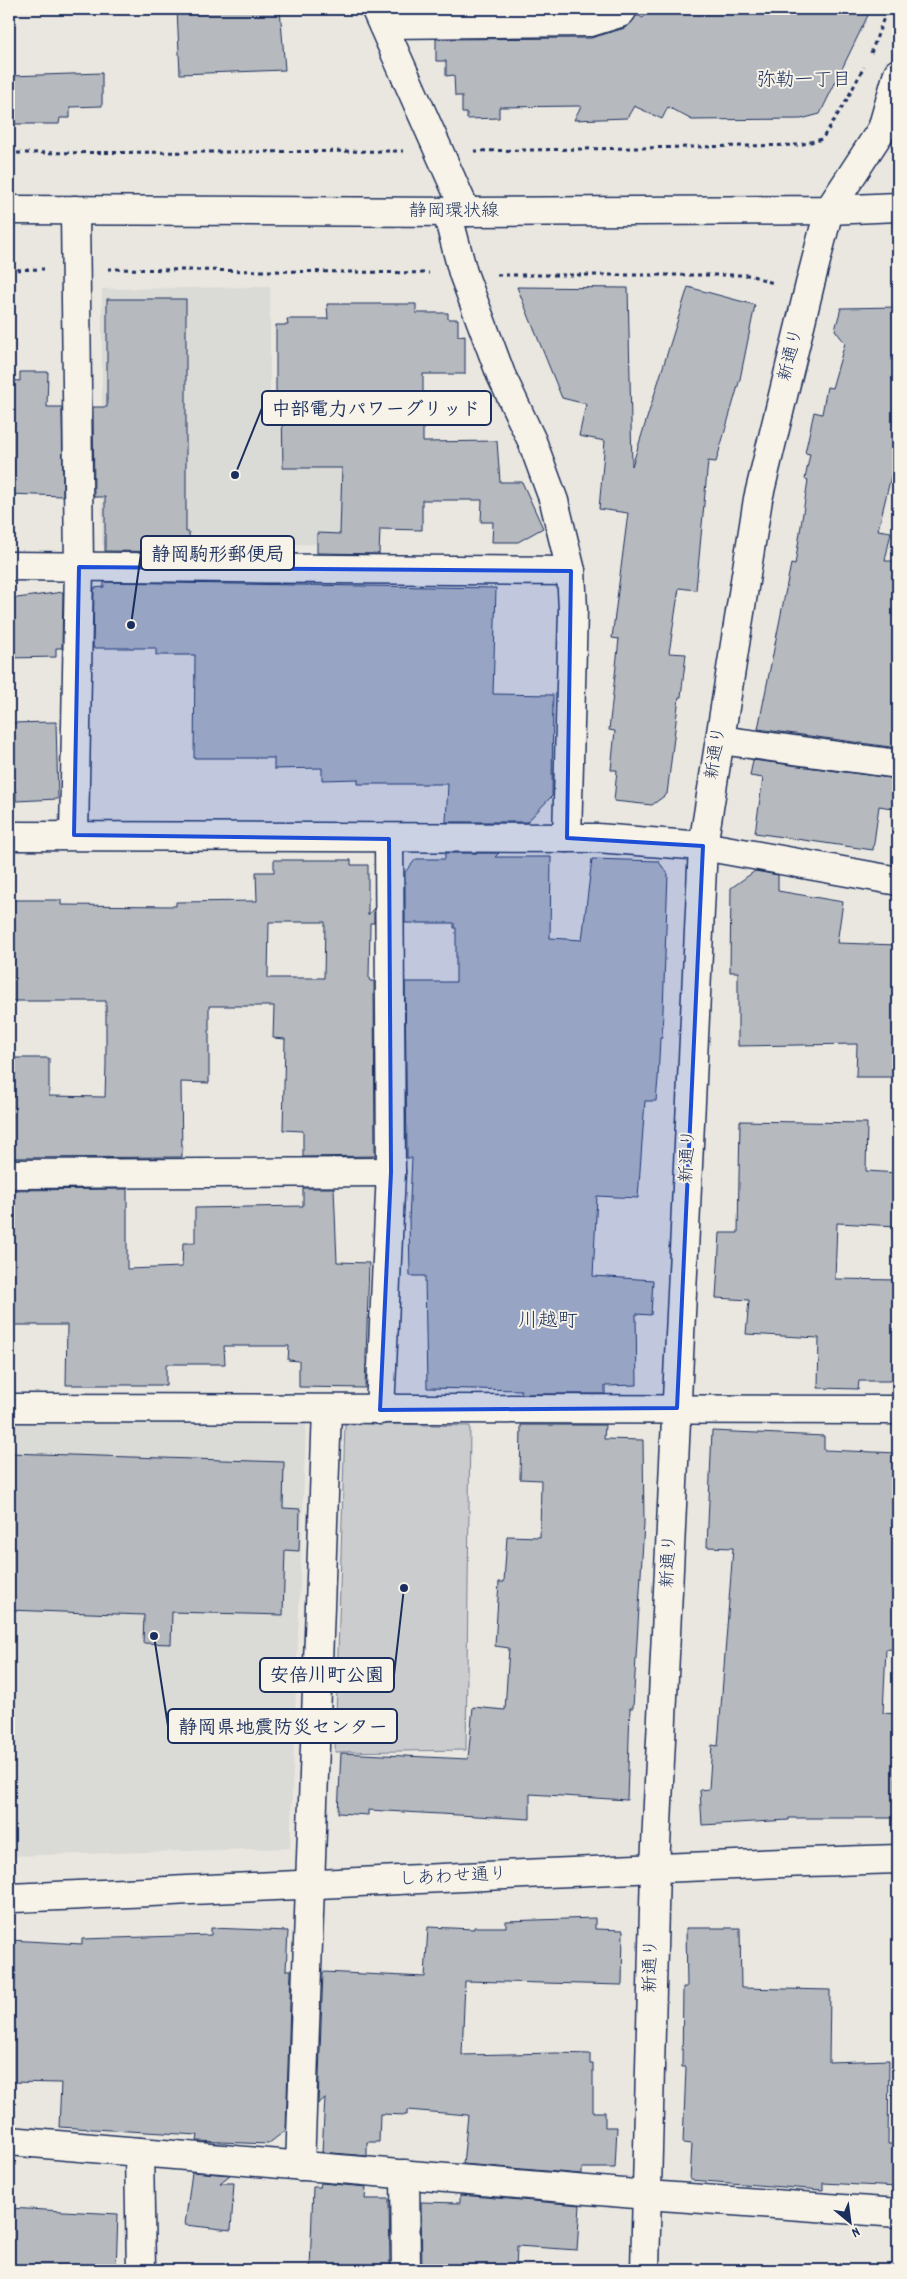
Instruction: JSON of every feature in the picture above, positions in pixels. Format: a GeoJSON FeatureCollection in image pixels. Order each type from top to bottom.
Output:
{"type":"FeatureCollection","features":[{"type":"Feature","properties":{"kind":"street"},"geometry":{"type":"LineString","coordinates":[[567,838],[573,610],[571,571],[554,501],[532,440],[502,375],[463,273],[456,212],[439,151],[379,16],[591,22],[620,13],[623,9]]}},
{"type":"Feature","properties":{"kind":"street","name":"新通り"},"geometry":{"type":"LineString","coordinates":[[645,2270],[655,1867],[703,846],[758,499],[829,210],[882,129],[898,73]]}},
{"type":"Feature","properties":{"kind":"street","name":"静岡環状線"},"geometry":{"type":"LineString","coordinates":[[9,210],[456,212],[829,210],[898,207]]}},
{"type":"Feature","properties":{"kind":"street"},"geometry":{"type":"LineString","coordinates":[[74,835],[79,567],[75,210]]}},
{"type":"Feature","properties":{"kind":"street"},"geometry":{"type":"LineString","coordinates":[[9,566],[571,571]]}},
{"type":"Feature","properties":{"kind":"street"},"geometry":{"type":"LineString","coordinates":[[720,740],[898,764]]}},
{"type":"Feature","properties":{"kind":"street"},"geometry":{"type":"LineString","coordinates":[[9,836],[74,835],[389,839],[597,838],[703,846],[898,881]]}},
{"type":"Feature","properties":{"kind":"street"},"geometry":{"type":"LineString","coordinates":[[380,1410],[391,1172],[389,839]]}},
{"type":"Feature","properties":{"kind":"street"},"geometry":{"type":"LineString","coordinates":[[9,1174],[391,1172]]}},
{"type":"Feature","properties":{"kind":"street"},"geometry":{"type":"LineString","coordinates":[[9,1408],[380,1410],[677,1408],[898,1410]]}},
{"type":"Feature","properties":{"kind":"street"},"geometry":{"type":"LineString","coordinates":[[300,2166],[327,1410]]}},
{"type":"Feature","properties":{"kind":"street","name":"しあわせ通り"},"geometry":{"type":"LineString","coordinates":[[9,1898],[655,1867],[898,1859]]}},
{"type":"Feature","properties":{"kind":"street"},"geometry":{"type":"LineString","coordinates":[[9,2141],[646,2195],[898,2213]]}},
{"type":"Feature","properties":{"kind":"street"},"geometry":{"type":"LineString","coordinates":[[140,2152],[141,2270]]}},
{"type":"Feature","properties":{"kind":"street"},"geometry":{"type":"LineString","coordinates":[[406,2174],[406,2270]]}},
{"type":"Feature","properties":{"kind":"path"},"geometry":{"type":"LineString","coordinates":[[9,153],[439,151],[799,145],[822,139],[845,103],[875,45],[886,9]]}},
{"type":"Feature","properties":{"kind":"path"},"geometry":{"type":"LineString","coordinates":[[9,270],[75,269],[499,275],[750,275],[773,283]]}},
{"type":"Feature","properties":{"kind":"highlighted area"},"geometry":{"type":"Polygon","coordinates":[[[79,567],[571,571],[567,838],[703,846],[677,1408],[380,1410],[391,1172],[389,839],[74,835],[79,567]]]}},
{"type":"Feature","properties":{"kind":"shaded area"},"geometry":{"type":"Polygon","coordinates":[[[270,287],[270,406],[369,406],[369,544],[102,545],[102,289],[270,287]]]}},
{"type":"Feature","properties":{"kind":"shaded area"},"geometry":{"type":"Polygon","coordinates":[[[306,1422],[290,1848],[9,1856],[9,1423],[306,1422]]]}},
{"type":"Feature","properties":{"kind":"shaded area"},"geometry":{"type":"Polygon","coordinates":[[[345,1423],[470,1426],[466,1750],[335,1752],[345,1423]]]}},
{"type":"Feature","properties":{"kind":"building"},"geometry":{"type":"Polygon","coordinates":[[[177,9],[280,9],[285,70],[180,74],[177,9]]]}},
{"type":"Feature","properties":{"kind":"building"},"geometry":{"type":"Polygon","coordinates":[[[650,9],[871,9],[820,114],[801,119],[692,120],[668,107],[662,119],[634,106],[627,118],[574,120],[581,106],[499,107],[499,118],[467,119],[467,113],[462,113],[462,96],[455,96],[454,75],[446,76],[446,61],[436,61],[436,39],[591,38],[625,28],[637,15],[643,18],[650,9]]]}},
{"type":"Feature","properties":{"kind":"building"},"geometry":{"type":"Polygon","coordinates":[[[102,73],[102,106],[70,107],[70,118],[60,118],[59,124],[9,124],[9,76],[102,73]]]}},
{"type":"Feature","properties":{"kind":"building"},"geometry":{"type":"Polygon","coordinates":[[[517,287],[628,288],[632,466],[688,287],[755,305],[740,379],[716,462],[708,461],[696,590],[679,588],[669,653],[686,654],[681,697],[679,697],[667,794],[652,805],[614,801],[617,770],[611,770],[615,731],[609,730],[619,639],[612,638],[628,513],[599,509],[605,441],[579,436],[586,404],[562,398],[517,287]]]}},
{"type":"Feature","properties":{"kind":"building"},"geometry":{"type":"Polygon","coordinates":[[[107,299],[186,299],[186,532],[189,532],[190,552],[105,551],[105,497],[94,497],[93,407],[107,407],[107,299]]]}},
{"type":"Feature","properties":{"kind":"building"},"geometry":{"type":"Polygon","coordinates":[[[327,304],[416,304],[416,313],[448,313],[448,319],[458,319],[458,336],[465,335],[465,374],[423,374],[423,442],[497,441],[500,482],[522,482],[543,528],[518,542],[492,542],[493,522],[481,522],[482,500],[422,500],[422,530],[380,529],[379,554],[317,553],[317,533],[340,534],[342,468],[283,468],[282,403],[276,403],[276,325],[288,325],[287,319],[328,319],[327,304]]]}},
{"type":"Feature","properties":{"kind":"building"},"geometry":{"type":"Polygon","coordinates":[[[898,307],[898,473],[892,472],[878,530],[891,532],[885,561],[898,561],[898,748],[758,729],[791,564],[795,565],[808,480],[805,479],[810,454],[805,453],[814,412],[822,414],[827,387],[832,388],[845,343],[835,330],[841,308],[898,307]]]}},
{"type":"Feature","properties":{"kind":"building"},"geometry":{"type":"Polygon","coordinates":[[[20,372],[48,372],[47,407],[62,407],[63,496],[9,494],[9,380],[20,381],[20,372]]]}},
{"type":"Feature","properties":{"kind":"building"},"geometry":{"type":"Polygon","coordinates":[[[104,582],[496,588],[493,694],[553,695],[552,796],[527,822],[446,822],[448,784],[358,784],[358,779],[322,780],[322,768],[274,769],[274,758],[194,758],[195,655],[156,655],[156,648],[93,648],[94,588],[104,587],[104,582]]]}},
{"type":"Feature","properties":{"kind":"building"},"geometry":{"type":"Polygon","coordinates":[[[63,592],[62,648],[56,648],[56,657],[9,658],[9,599],[63,592]]]}},
{"type":"Feature","properties":{"kind":"building"},"geometry":{"type":"Polygon","coordinates":[[[56,722],[58,799],[16,801],[16,791],[9,792],[9,723],[56,722]]]}},
{"type":"Feature","properties":{"kind":"building"},"geometry":{"type":"Polygon","coordinates":[[[753,760],[898,779],[898,809],[879,806],[873,850],[755,833],[763,778],[750,776],[753,760]]]}},
{"type":"Feature","properties":{"kind":"building"},"geometry":{"type":"Polygon","coordinates":[[[445,853],[499,853],[495,857],[551,857],[550,938],[582,940],[592,859],[658,861],[668,874],[662,1038],[660,1038],[656,1101],[645,1101],[638,1198],[597,1196],[593,1276],[653,1280],[651,1315],[636,1314],[637,1385],[605,1386],[605,1394],[521,1394],[521,1390],[427,1388],[425,1276],[410,1276],[409,1220],[412,1158],[407,1158],[405,982],[456,982],[456,928],[454,928],[454,923],[405,923],[405,872],[416,859],[445,859],[445,853]]]}},
{"type":"Feature","properties":{"kind":"building"},"geometry":{"type":"Polygon","coordinates":[[[274,860],[351,860],[351,865],[368,865],[368,915],[374,908],[374,923],[370,923],[369,978],[370,981],[374,981],[375,1156],[303,1157],[303,1131],[283,1130],[285,1039],[273,1038],[274,1006],[209,1006],[209,1083],[181,1082],[182,1157],[9,1158],[9,1058],[49,1058],[49,1096],[105,1097],[106,1001],[9,1001],[9,900],[61,900],[61,905],[176,906],[176,902],[257,901],[256,872],[274,872],[274,860]],[[269,922],[268,978],[324,978],[325,922],[269,922]]]}},
{"type":"Feature","properties":{"kind":"building"},"geometry":{"type":"Polygon","coordinates":[[[755,871],[778,875],[778,891],[843,902],[837,943],[898,945],[898,1077],[856,1077],[857,1044],[738,1046],[738,972],[730,972],[731,888],[755,871]]]}},
{"type":"Feature","properties":{"kind":"building"},"geometry":{"type":"Polygon","coordinates":[[[740,1121],[867,1123],[866,1171],[898,1173],[898,1226],[837,1223],[835,1279],[898,1280],[898,1381],[859,1381],[858,1389],[818,1388],[819,1338],[746,1334],[749,1300],[716,1298],[720,1233],[738,1233],[740,1121]]]}},
{"type":"Feature","properties":{"kind":"building"},"geometry":{"type":"Polygon","coordinates":[[[303,1188],[334,1188],[337,1262],[369,1263],[365,1388],[299,1387],[299,1361],[288,1360],[289,1346],[224,1346],[225,1364],[166,1364],[166,1385],[66,1385],[67,1325],[9,1325],[9,1190],[127,1189],[127,1269],[182,1267],[183,1243],[195,1243],[195,1208],[303,1206],[303,1188]]]}},
{"type":"Feature","properties":{"kind":"building"},"geometry":{"type":"Polygon","coordinates":[[[521,1425],[605,1425],[604,1439],[643,1440],[644,1524],[633,1708],[630,1708],[627,1800],[530,1794],[530,1819],[368,1810],[368,1815],[338,1813],[341,1753],[468,1759],[473,1707],[505,1710],[509,1648],[495,1646],[499,1582],[504,1582],[507,1536],[540,1537],[541,1480],[520,1479],[521,1425]]]}},
{"type":"Feature","properties":{"kind":"building"},"geometry":{"type":"Polygon","coordinates":[[[712,1431],[824,1436],[824,1450],[898,1453],[898,1650],[886,1649],[883,1713],[898,1714],[896,1818],[789,1818],[789,1820],[702,1825],[700,1790],[709,1789],[712,1745],[718,1746],[733,1548],[707,1547],[712,1431]]]}},
{"type":"Feature","properties":{"kind":"building"},"geometry":{"type":"Polygon","coordinates":[[[9,1453],[284,1462],[283,1508],[300,1509],[299,1551],[285,1550],[283,1615],[172,1612],[171,1644],[143,1643],[144,1615],[9,1610],[9,1453]]]}},
{"type":"Feature","properties":{"kind":"building"},"geometry":{"type":"Polygon","coordinates":[[[595,1918],[595,1929],[623,1930],[622,1985],[465,1981],[462,2055],[590,2054],[590,2064],[593,2064],[593,2112],[605,2112],[605,2127],[617,2127],[615,2168],[582,2168],[582,2174],[463,2164],[468,2115],[407,2110],[407,2115],[380,2114],[379,2142],[367,2142],[367,2156],[322,2152],[325,2098],[318,2104],[323,1972],[425,1977],[428,1927],[474,1929],[474,1927],[506,1927],[506,1921],[595,1918]]]}},
{"type":"Feature","properties":{"kind":"building"},"geometry":{"type":"Polygon","coordinates":[[[211,1928],[288,1931],[286,1970],[291,1970],[286,2130],[268,2144],[197,2141],[198,2135],[59,2127],[61,2083],[9,2082],[9,1940],[82,1944],[82,1939],[211,1935],[211,1928]]]}},
{"type":"Feature","properties":{"kind":"building"},"geometry":{"type":"Polygon","coordinates":[[[686,1928],[740,1928],[741,1988],[830,1990],[829,2062],[889,2060],[888,2144],[898,2144],[898,2187],[823,2183],[823,2190],[690,2180],[692,2144],[683,2143],[686,2067],[682,2067],[683,1987],[687,1987],[686,1928]]]}},
{"type":"Feature","properties":{"kind":"building"},"geometry":{"type":"Polygon","coordinates":[[[192,2172],[230,2175],[220,2183],[234,2183],[231,2230],[185,2225],[192,2172]]]}},
{"type":"Feature","properties":{"kind":"building"},"geometry":{"type":"Polygon","coordinates":[[[321,2183],[366,2187],[365,2199],[389,2199],[390,2270],[310,2270],[313,2187],[320,2187],[321,2183]]]}},
{"type":"Feature","properties":{"kind":"building"},"geometry":{"type":"Polygon","coordinates":[[[460,2195],[580,2205],[577,2250],[517,2246],[516,2270],[422,2270],[421,2202],[460,2203],[460,2195]]]}},
{"type":"Feature","properties":{"kind":"building"},"geometry":{"type":"Polygon","coordinates":[[[9,2208],[118,2214],[116,2270],[19,2270],[19,2268],[9,2268],[9,2208]]]}},
{"type":"Feature","properties":{"kind":"place","name":"中部電力パワーグリッド"},"geometry":{"type":"Point","coordinates":[235,475]}},
{"type":"Feature","properties":{"kind":"place","name":"静岡駒形郵便局"},"geometry":{"type":"Point","coordinates":[131,625]}},
{"type":"Feature","properties":{"kind":"place","name":"安倍川町公園"},"geometry":{"type":"Point","coordinates":[404,1588]}},
{"type":"Feature","properties":{"kind":"place","name":"静岡県地震防災センター"},"geometry":{"type":"Point","coordinates":[154,1636]}},
{"type":"Feature","properties":{"kind":"district","name":"弥勒一丁目"},"geometry":{"type":"Point","coordinates":[804,81]}},
{"type":"Feature","properties":{"kind":"district","name":"川越町"},"geometry":{"type":"Point","coordinates":[548,1322]}}]}
